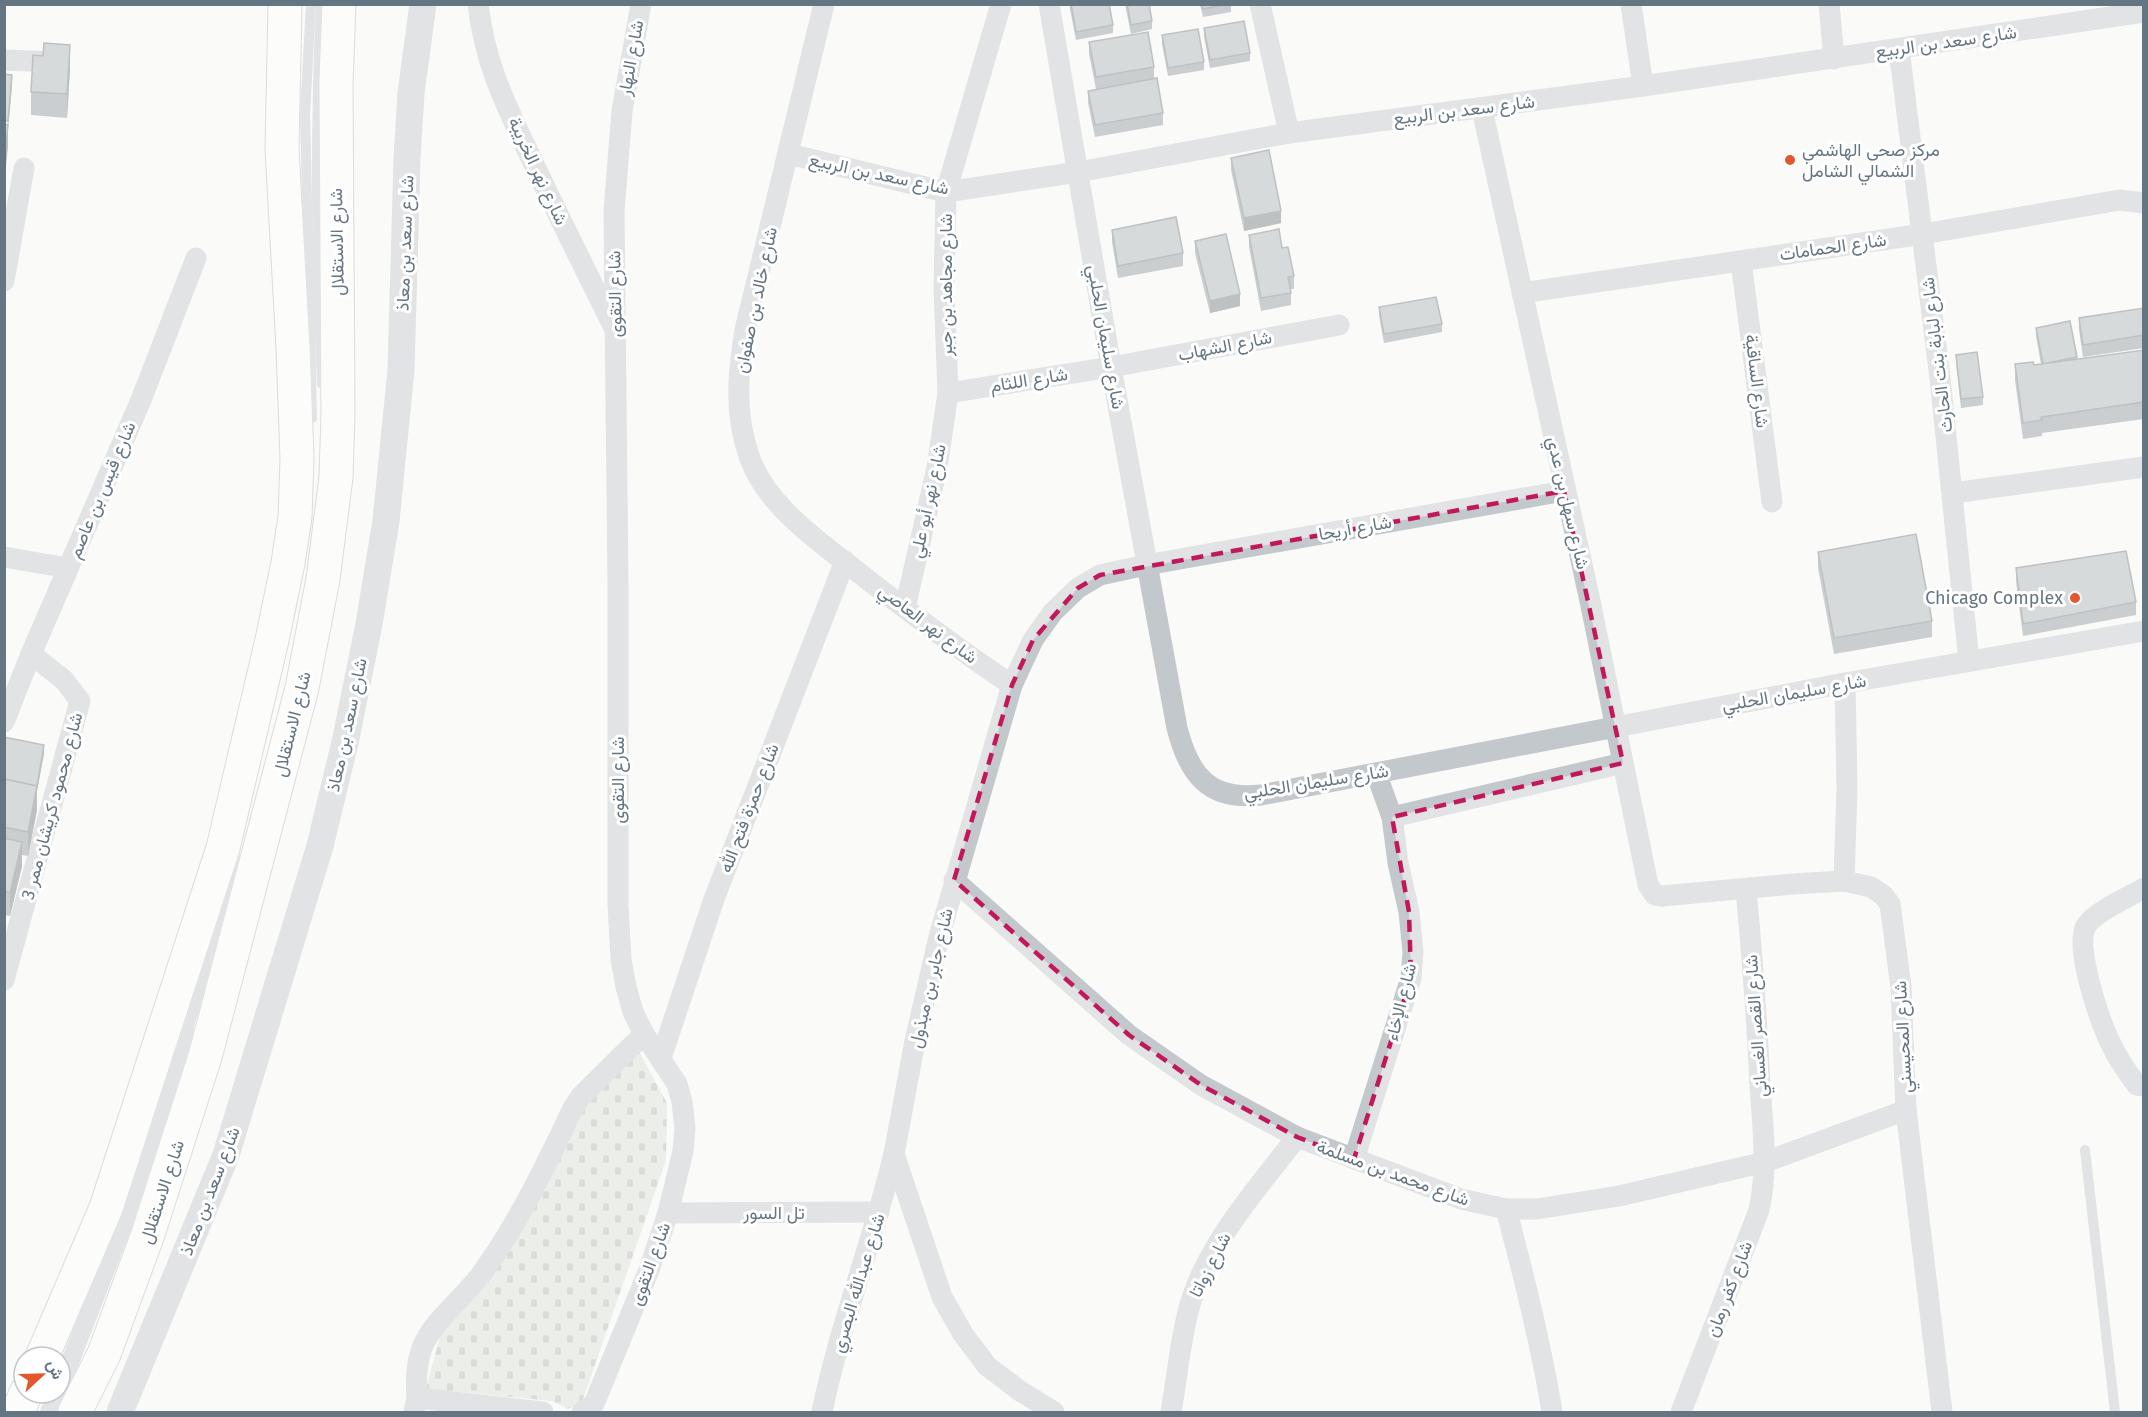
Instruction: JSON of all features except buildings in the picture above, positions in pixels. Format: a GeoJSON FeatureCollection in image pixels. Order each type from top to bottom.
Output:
{"type":"FeatureCollection","features":[{"type":"Feature","properties":{"kind":"highway"},"geometry":{"type":"LineString","coordinates":[[47,1345],[106,1208],[224,848],[288,563],[295,517],[297,458],[282,149],[285,4]]}},
{"type":"Feature","properties":{"kind":"highway","name":"شارع الاستقلال"},"geometry":{"type":"LineString","coordinates":[[75,1413],[104,1354],[148,1234],[205,1057],[302,688],[323,579],[336,477],[338,414],[336,81],[339,4]]}},
{"type":"Feature","properties":{"kind":"highway"},"geometry":{"type":"LineString","coordinates":[[87,1413],[104,1354]]}},
{"type":"Feature","properties":{"kind":"street","name":"شارع سعد بن معاذ"},"geometry":{"type":"LineString","coordinates":[[120,1413],[226,1155],[320,846],[346,738],[369,624],[386,521],[401,370],[411,93],[423,4]]}},
{"type":"Feature","properties":{"kind":"street","name":"شارع نهر الخريبة"},"geometry":{"type":"LineString","coordinates":[[478,4],[481,30],[495,80],[546,190],[616,331]]}},
{"type":"Feature","properties":{"kind":"street","name":"شارع النهار"},"geometry":{"type":"LineString","coordinates":[[622,111],[640,4]]}},
{"type":"Feature","properties":{"kind":"street","name":"شارع خالد بن صفوان"},"geometry":{"type":"LineString","coordinates":[[824,4],[745,330],[738,374],[738,396],[749,457],[761,479],[798,525],[845,561]]}},
{"type":"Feature","properties":{"kind":"street","name":"شارع مجاهد بن جبر"},"geometry":{"type":"LineString","coordinates":[[948,393],[944,289],[946,192],[1001,4]]}},
{"type":"Feature","properties":{"kind":"street","name":"شارع سليمان الحلبي"},"geometry":{"type":"LineString","coordinates":[[1049,4],[1146,565],[1177,728],[1183,750],[1202,781],[1215,790],[1245,797],[1845,683],[2144,631]]}},
{"type":"Feature","properties":{"kind":"street"},"geometry":{"type":"LineString","coordinates":[[1260,4],[1289,133]]}},
{"type":"Feature","properties":{"kind":"street"},"geometry":{"type":"LineString","coordinates":[[1631,4],[1643,86]]}},
{"type":"Feature","properties":{"kind":"street"},"geometry":{"type":"LineString","coordinates":[[1829,4],[1834,59]]}},
{"type":"Feature","properties":{"kind":"street","name":"شارع سعد بن الربيع"},"geometry":{"type":"LineString","coordinates":[[789,154],[946,192],[1078,172],[1289,133],[1482,109],[1899,49],[2090,12],[2144,12]]}},
{"type":"Feature","properties":{"kind":"street","name":"شارع لبابة بنت الحارث"},"geometry":{"type":"LineString","coordinates":[[1899,49],[1953,493],[1969,661]]}},
{"type":"Feature","properties":{"kind":"street"},"geometry":{"type":"LineString","coordinates":[[4,60],[59,62]]}},
{"type":"Feature","properties":{"kind":"street","name":"شارع سهل بن عدي"},"geometry":{"type":"LineString","coordinates":[[1482,109],[1564,491],[1590,601],[1648,885],[1655,895]]}},
{"type":"Feature","properties":{"kind":"street","name":"شارع التقوى"},"geometry":{"type":"LineString","coordinates":[[582,1413],[594,1404],[602,1388],[649,1270],[668,1213],[683,1151],[685,1128],[677,1084],[644,1034],[633,1012],[621,959],[618,905],[614,211],[622,111]]}},
{"type":"Feature","properties":{"kind":"street"},"geometry":{"type":"LineString","coordinates":[[4,281],[24,168]]}},
{"type":"Feature","properties":{"kind":"street","name":"شارع الحمامات"},"geometry":{"type":"LineString","coordinates":[[1522,293],[1923,234],[2120,200],[2144,203]]}},
{"type":"Feature","properties":{"kind":"street","name":"شارع قيس بن عاصم"},"geometry":{"type":"LineString","coordinates":[[4,722],[141,400],[196,258]]}},
{"type":"Feature","properties":{"kind":"street","name":"شارع الساقية"},"geometry":{"type":"LineString","coordinates":[[1741,261],[1772,502]]}},
{"type":"Feature","properties":{"kind":"street","name":"شارع الشهاب"},"geometry":{"type":"LineString","coordinates":[[1111,367],[1339,325]]}},
{"type":"Feature","properties":{"kind":"street","name":"شارع اللثام"},"geometry":{"type":"LineString","coordinates":[[948,393],[1111,367]]}},
{"type":"Feature","properties":{"kind":"street","name":"شارع نهر أبو علي"},"geometry":{"type":"LineString","coordinates":[[905,608],[936,468],[948,393]]}},
{"type":"Feature","properties":{"kind":"street"},"geometry":{"type":"LineString","coordinates":[[1953,493],[2144,467]]}},
{"type":"Feature","properties":{"kind":"street","name":"شارع أريحا"},"geometry":{"type":"LineString","coordinates":[[1146,565],[1564,491]]}},
{"type":"Feature","properties":{"kind":"street"},"geometry":{"type":"LineString","coordinates":[[4,557],[68,568]]}},
{"type":"Feature","properties":{"kind":"street","name":"شارع نهر العاصي"},"geometry":{"type":"LineString","coordinates":[[845,561],[963,652],[1012,685]]}},
{"type":"Feature","properties":{"kind":"street","name":"شارع حمزة فتح الله"},"geometry":{"type":"LineString","coordinates":[[661,1058],[714,899],[845,561]]}},
{"type":"Feature","properties":{"kind":"street","name":"شارع جابر بن مبذول"},"geometry":{"type":"LineString","coordinates":[[1053,1413],[987,1366],[963,1334],[942,1298],[894,1154],[926,993],[954,880],[1012,685],[1033,640],[1053,612],[1078,588],[1100,575],[1146,565]]}},
{"type":"Feature","properties":{"kind":"street","name":"شارع محمود كريشان ممر 3"},"geometry":{"type":"LineString","coordinates":[[4,980],[80,701],[64,680],[31,654]]}},
{"type":"Feature","properties":{"kind":"street"},"geometry":{"type":"LineString","coordinates":[[1844,881],[1847,788],[1845,683]]}},
{"type":"Feature","properties":{"kind":"street"},"geometry":{"type":"LineString","coordinates":[[1392,818],[1623,763]]}},
{"type":"Feature","properties":{"kind":"street","name":"شارع الإخاء"},"geometry":{"type":"LineString","coordinates":[[1354,1159],[1411,978],[1413,952],[1409,912],[1398,863],[1392,818],[1376,773]]}},
{"type":"Feature","properties":{"kind":"street","name":"شارع محمد بن مسلمة"},"geometry":{"type":"LineString","coordinates":[[954,880],[1129,1035],[1201,1085],[1297,1137],[1461,1199],[1506,1209],[1537,1209],[1619,1196],[1764,1162],[1906,1110]]}},
{"type":"Feature","properties":{"kind":"street","name":"شارع المحيسني"},"geometry":{"type":"LineString","coordinates":[[1655,895],[1844,881],[1871,887],[1883,895],[1890,904],[1901,987],[1906,1110],[1942,1413]]}},
{"type":"Feature","properties":{"kind":"street"},"geometry":{"type":"LineString","coordinates":[[2144,888],[2086,925],[2082,938],[2087,973],[2109,1041],[2137,1085],[2144,1086]]}},
{"type":"Feature","properties":{"kind":"street","name":"شارع القصر الغساني"},"geometry":{"type":"LineString","coordinates":[[1746,889],[1755,980],[1764,1162]]}},
{"type":"Feature","properties":{"kind":"street"},"geometry":{"type":"LineString","coordinates":[[543,1413],[416,1405],[416,1374],[423,1346],[442,1318],[482,1273],[519,1218],[573,1108],[582,1096],[644,1034]]}},
{"type":"Feature","properties":{"kind":"street","name":"شارع زواتا"},"geometry":{"type":"LineString","coordinates":[[1171,1413],[1189,1308],[1197,1285],[1217,1246],[1237,1216],[1297,1137]]}},
{"type":"Feature","properties":{"kind":"street","name":"شارع عبدالله البصري"},"geometry":{"type":"LineString","coordinates":[[822,1413],[847,1310],[879,1212],[894,1154]]}},
{"type":"Feature","properties":{"kind":"street","name":"شارع كفر رمان"},"geometry":{"type":"LineString","coordinates":[[1682,1413],[1759,1210],[1764,1162]]}},
{"type":"Feature","properties":{"kind":"street"},"geometry":{"type":"LineString","coordinates":[[1506,1209],[1528,1290],[1552,1413]]}},
{"type":"Feature","properties":{"kind":"street","name":"تل السور"},"geometry":{"type":"LineString","coordinates":[[668,1213],[879,1212]]}},
{"type":"Feature","properties":{"kind":"lane"},"geometry":{"type":"LineString","coordinates":[[311,4],[305,125],[317,426],[316,163],[321,4]]}},
{"type":"Feature","properties":{"kind":"lane"},"geometry":{"type":"LineString","coordinates":[[294,589],[307,507]]}},
{"type":"Feature","properties":{"kind":"lane"},"geometry":{"type":"LineString","coordinates":[[72,1345],[172,1073],[257,815]]}},
{"type":"Feature","properties":{"kind":"lane"},"geometry":{"type":"LineString","coordinates":[[55,1413],[135,1206],[201,1016],[244,851]]}},
{"type":"Feature","properties":{"kind":"lane"},"geometry":{"type":"LineString","coordinates":[[2085,1150],[2115,1413]]}},
{"type":"Feature","properties":{"kind":"highlighted area"},"geometry":{"type":"Polygon","coordinates":[[[1564,491],[1623,763],[1392,817],[1409,912],[1411,978],[1354,1159],[1297,1137],[1201,1085],[1129,1035],[954,880],[1012,685],[1033,640],[1078,588],[1100,575],[1564,491]]]}},
{"type":"Feature","properties":{"kind":"green space"},"geometry":{"type":"Polygon","coordinates":[[[638,1050],[667,1103],[666,1160],[582,1402],[568,1409],[552,1401],[426,1389],[442,1329],[521,1206],[566,1109],[638,1050]]]}},
{"type":"Feature","properties":{"kind":"place","name":"مركز صحي الهاشمي الشمالي الشامل"},"geometry":{"type":"Point","coordinates":[1790,160]}},
{"type":"Feature","properties":{"kind":"place","name":"Chicago Complex"},"geometry":{"type":"Point","coordinates":[2075,598]}}]}
